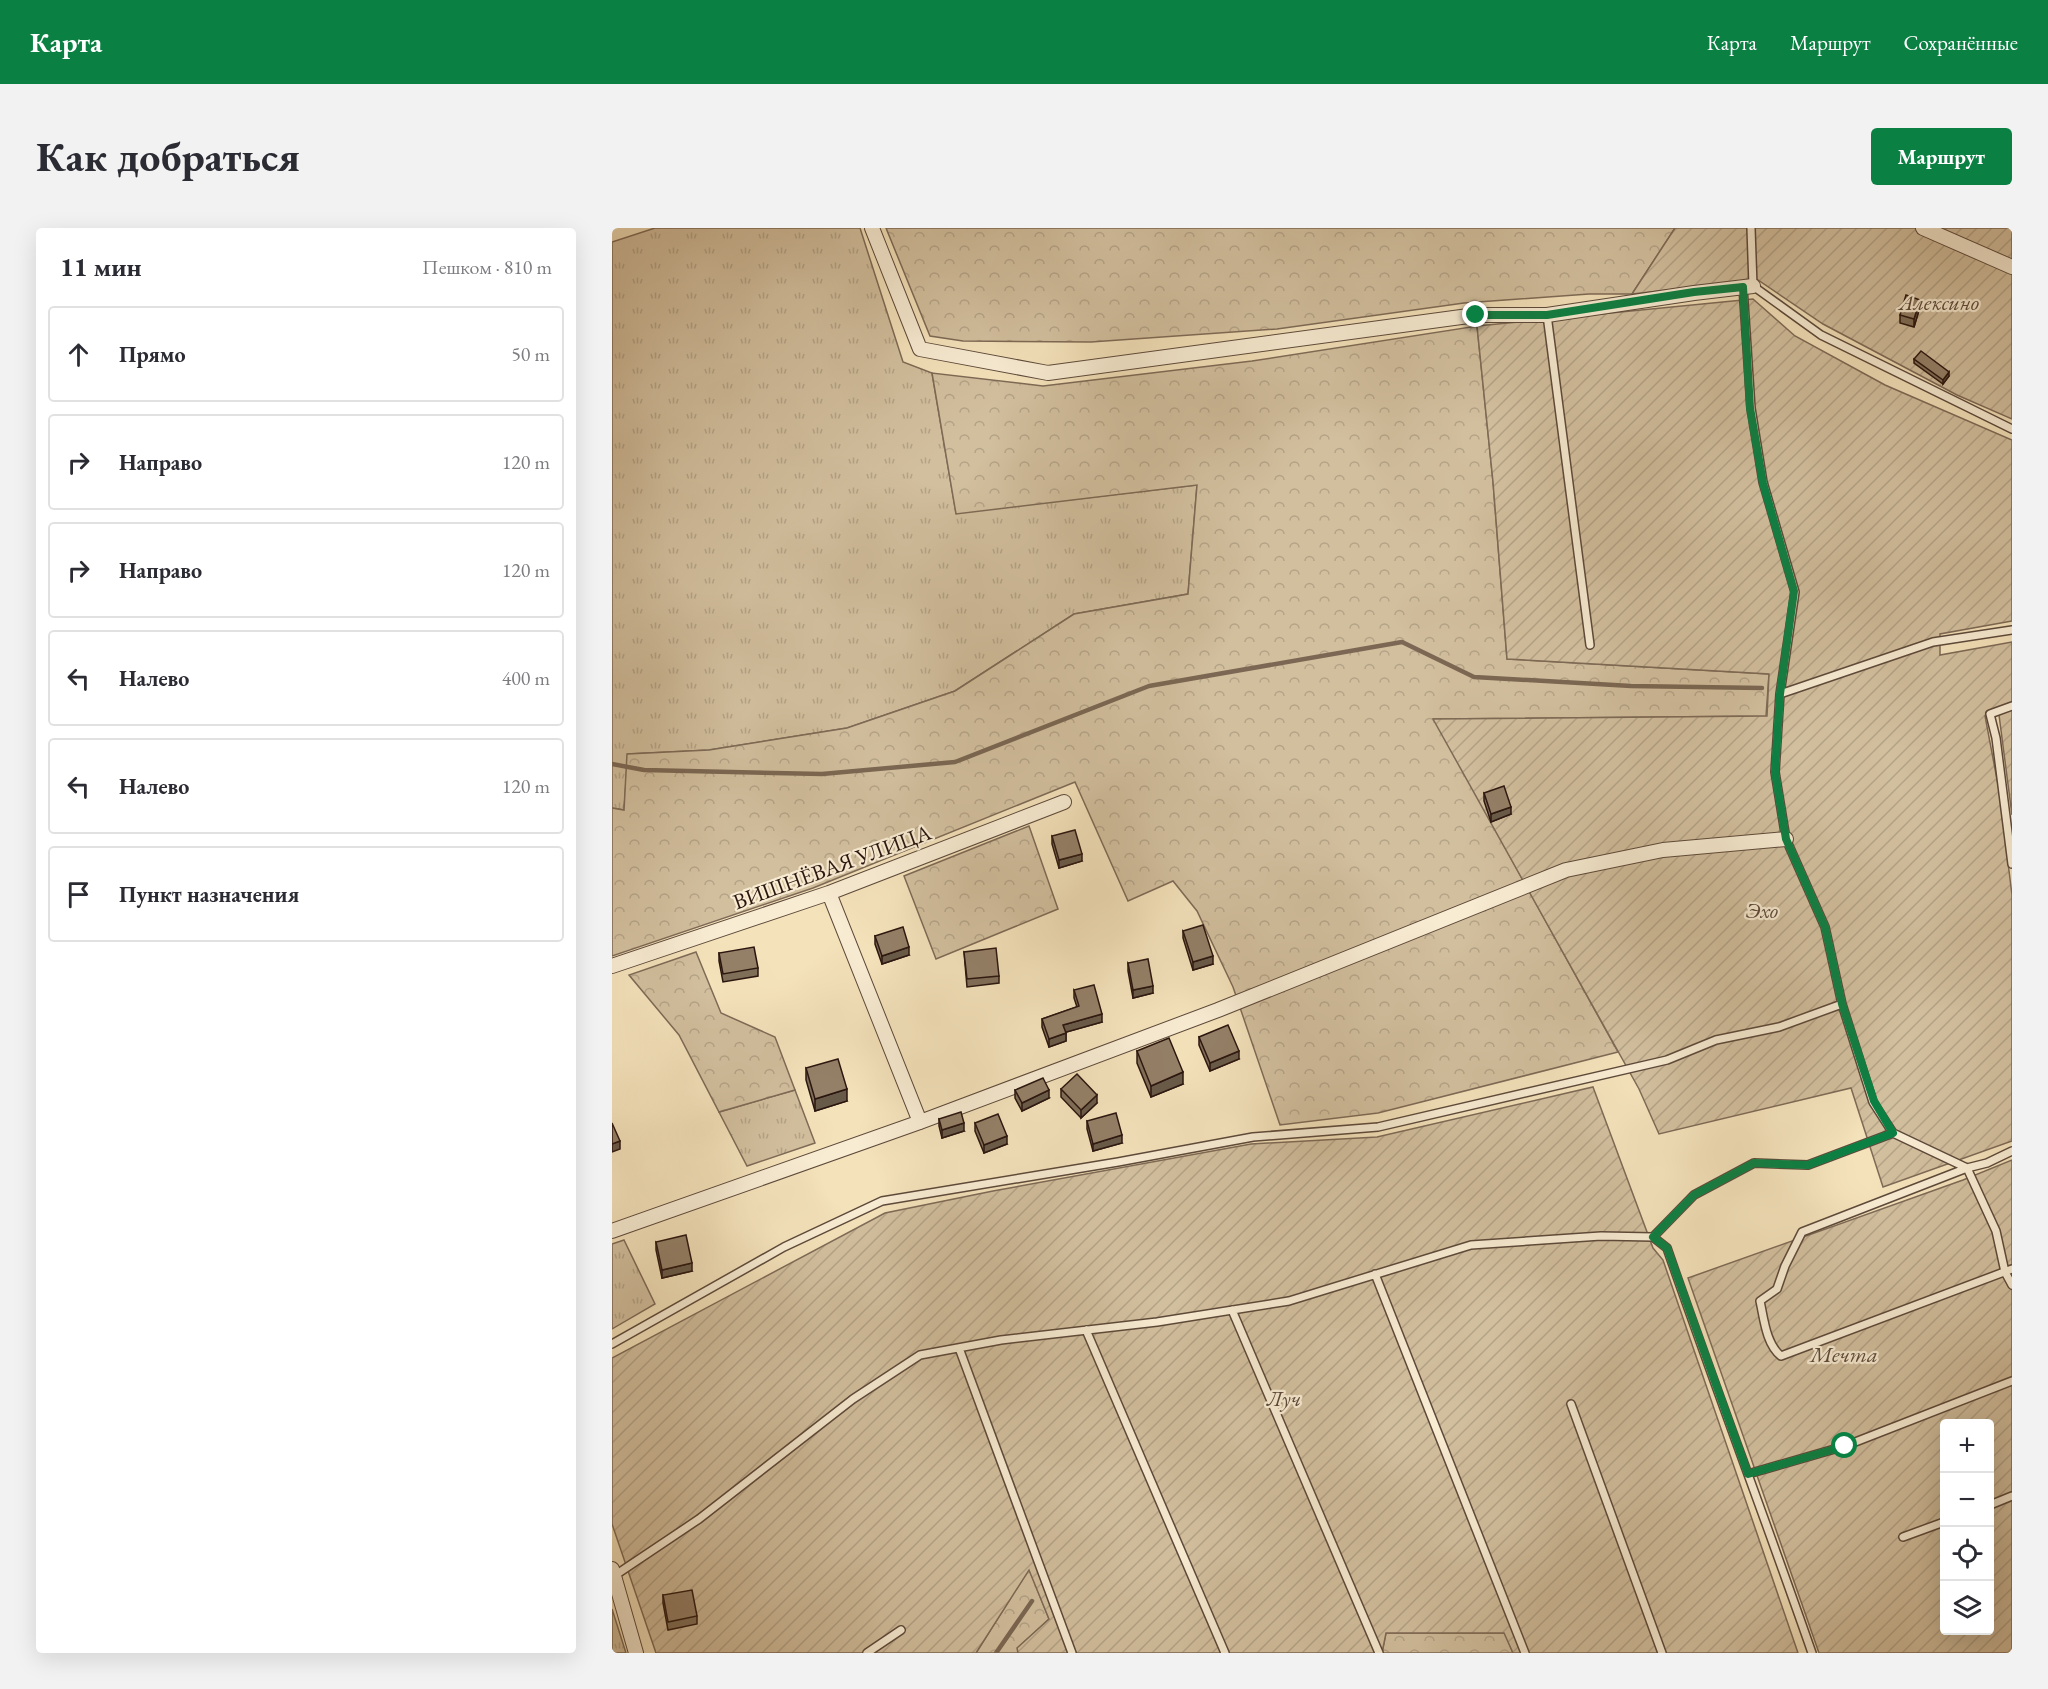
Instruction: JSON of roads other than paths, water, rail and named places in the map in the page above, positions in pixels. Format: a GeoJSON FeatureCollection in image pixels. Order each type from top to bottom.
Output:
{"type":"FeatureCollection","features":[{"type":"Feature","properties":{"kind":"street"},"geometry":{"type":"LineString","coordinates":[[872,228],[920,349],[1048,374],[1476,315],[1547,315],[1694,292],[1748,287]]}},
{"type":"Feature","properties":{"kind":"street"},"geometry":{"type":"LineString","coordinates":[[1923,228],[2012,267]]}},
{"type":"Feature","properties":{"kind":"street","name":"ВИШНЁВАЯ УЛИЦА"},"geometry":{"type":"LineString","coordinates":[[612,966],[829,893],[1064,802]]}},
{"type":"Feature","properties":{"kind":"street"},"geometry":{"type":"LineString","coordinates":[[612,1231],[920,1122],[1218,1010],[1566,870],[1663,850],[1786,839]]}},
{"type":"Feature","properties":{"kind":"street"},"geometry":{"type":"LineString","coordinates":[[829,893],[920,1122]]}},
{"type":"Feature","properties":{"kind":"street"},"geometry":{"type":"LineString","coordinates":[[613,1572],[636,1653]]}},
{"type":"Feature","properties":{"kind":"lane"},"geometry":{"type":"LineString","coordinates":[[1751,228],[1748,287],[1750,408],[1763,483],[1794,591],[1780,694],[1775,772],[1786,839],[1825,927],[1842,1004],[1874,1101],[1893,1133],[1967,1168],[1996,1231],[2012,1285]]}},
{"type":"Feature","properties":{"kind":"lane"},"geometry":{"type":"LineString","coordinates":[[1748,287],[1821,335],[2012,429]]}},
{"type":"Feature","properties":{"kind":"lane"},"geometry":{"type":"LineString","coordinates":[[1547,315],[1590,645]]}},
{"type":"Feature","properties":{"kind":"lane"},"geometry":{"type":"LineString","coordinates":[[1780,694],[1933,642],[2012,630]]}},
{"type":"Feature","properties":{"kind":"lane"},"geometry":{"type":"LineString","coordinates":[[2012,706],[1990,714],[1996,738],[2012,864]]}},
{"type":"Feature","properties":{"kind":"lane"},"geometry":{"type":"LineString","coordinates":[[612,1344],[784,1247],[882,1201],[1253,1137],[1378,1127],[1667,1060],[1716,1040],[1779,1027],[1842,1004]]}},
{"type":"Feature","properties":{"kind":"lane"},"geometry":{"type":"LineString","coordinates":[[1653,1237],[1694,1195],[1754,1163],[1808,1165],[1893,1133]]}},
{"type":"Feature","properties":{"kind":"lane"},"geometry":{"type":"LineString","coordinates":[[2008,1270],[1781,1356],[1775,1351],[1765,1327],[1760,1301],[1777,1288],[1802,1232],[1967,1168],[1987,1163],[2012,1151]]}},
{"type":"Feature","properties":{"kind":"lane"},"geometry":{"type":"LineString","coordinates":[[613,1572],[699,1519],[852,1399],[920,1355],[1001,1340],[1157,1322],[1288,1301],[1471,1245],[1600,1236],[1653,1237],[1667,1248],[1812,1653]]}},
{"type":"Feature","properties":{"kind":"lane"},"geometry":{"type":"LineString","coordinates":[[1375,1274],[1525,1653]]}},
{"type":"Feature","properties":{"kind":"lane"},"geometry":{"type":"LineString","coordinates":[[1232,1310],[1379,1653]]}},
{"type":"Feature","properties":{"kind":"lane"},"geometry":{"type":"LineString","coordinates":[[1086,1330],[1225,1653]]}},
{"type":"Feature","properties":{"kind":"lane"},"geometry":{"type":"LineString","coordinates":[[959,1348],[1072,1653]]}},
{"type":"Feature","properties":{"kind":"lane"},"geometry":{"type":"LineString","coordinates":[[1748,1474],[1845,1446],[2012,1381]]}},
{"type":"Feature","properties":{"kind":"lane"},"geometry":{"type":"LineString","coordinates":[[1571,1404],[1662,1653]]}},
{"type":"Feature","properties":{"kind":"lane"},"geometry":{"type":"LineString","coordinates":[[1994,1503],[2012,1496]]}},
{"type":"Feature","properties":{"kind":"lane"},"geometry":{"type":"LineString","coordinates":[[1903,1537],[1940,1523]]}},
{"type":"Feature","properties":{"kind":"lane"},"geometry":{"type":"LineString","coordinates":[[867,1653],[901,1630]]}},
{"type":"Feature","properties":{"kind":"waterway"},"geometry":{"type":"LineString","coordinates":[[612,764],[644,770],[822,774],[955,762],[1149,686],[1402,642],[1474,677],[1631,686],[1762,688]]}},
{"type":"Feature","properties":{"kind":"waterway"},"geometry":{"type":"LineString","coordinates":[[996,1653],[1032,1601]]}},
{"type":"Feature","properties":{"kind":"park label","name":"Алексино"},"geometry":{"type":"Point","coordinates":[1939,302]}},
{"type":"Feature","properties":{"kind":"park label","name":"Эхо"},"geometry":{"type":"Point","coordinates":[1762,910]}},
{"type":"Feature","properties":{"kind":"park label","name":"Мечта"},"geometry":{"type":"Point","coordinates":[1844,1354]}},
{"type":"Feature","properties":{"kind":"park label","name":"Луч"},"geometry":{"type":"Point","coordinates":[1284,1398]}}]}
